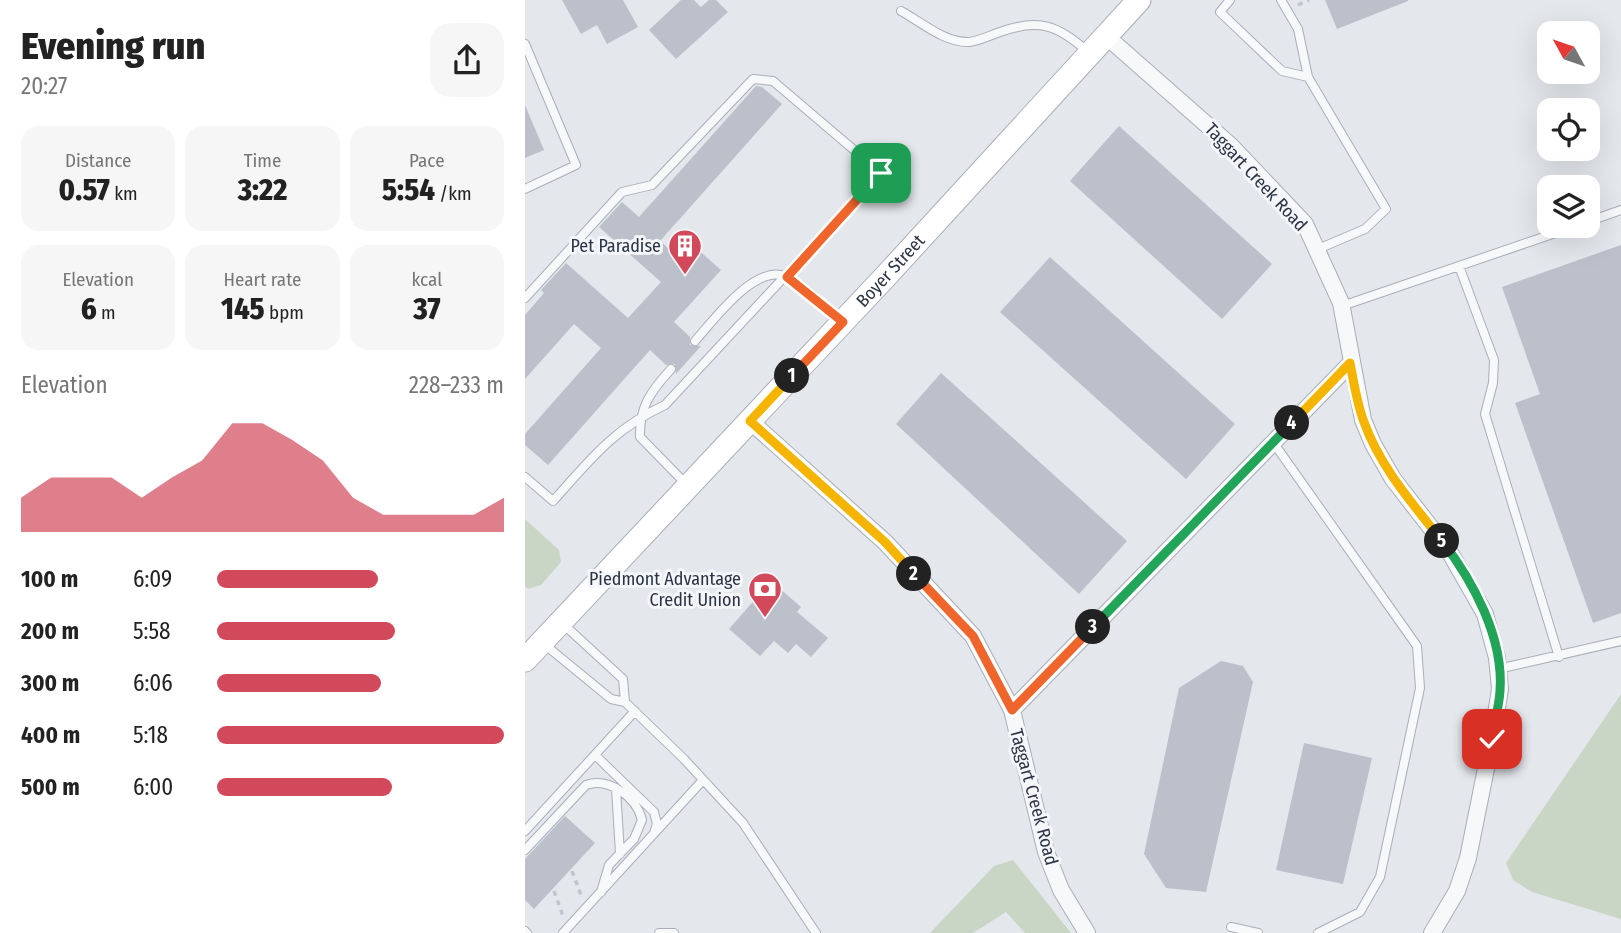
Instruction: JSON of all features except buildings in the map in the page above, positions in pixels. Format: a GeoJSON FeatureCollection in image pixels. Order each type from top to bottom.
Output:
{"type":"FeatureCollection","features":[{"type":"Feature","properties":{"kind":"main road","name":"Boyer Street"},"geometry":{"type":"LineString","coordinates":[[525,660],[843,322],[1139,0]]}},
{"type":"Feature","properties":{"kind":"street","name":"Taggart Creek Road"},"geometry":{"type":"LineString","coordinates":[[1106,36],[1231,146],[1305,224],[1342,306],[1350,363],[1363,420],[1373,444],[1394,479],[1470,582],[1485,614],[1500,689],[1468,858],[1452,900],[1431,933]]}},
{"type":"Feature","properties":{"kind":"street"},"geometry":{"type":"LineString","coordinates":[[1012,710],[1350,363]]}},
{"type":"Feature","properties":{"kind":"street","name":"Taggart Creek Road"},"geometry":{"type":"LineString","coordinates":[[750,421],[885,542],[973,636],[1012,710],[1046,852],[1061,890],[1087,933]]}},
{"type":"Feature","properties":{"kind":"lane"},"geometry":{"type":"LineString","coordinates":[[1230,0],[1220,12],[1282,71],[1308,77]]}},
{"type":"Feature","properties":{"kind":"lane"},"geometry":{"type":"LineString","coordinates":[[1281,0],[1298,29],[1308,77],[1386,208],[1365,229],[1318,249]]}},
{"type":"Feature","properties":{"kind":"lane"},"geometry":{"type":"LineString","coordinates":[[901,11],[950,39],[970,42],[1020,25],[1052,27],[1064,32],[1090,54]]}},
{"type":"Feature","properties":{"kind":"lane"},"geometry":{"type":"LineString","coordinates":[[525,45],[576,165],[525,189]]}},
{"type":"Feature","properties":{"kind":"lane"},"geometry":{"type":"LineString","coordinates":[[525,298],[622,192],[652,185],[753,79],[773,81],[881,173],[665,405],[639,417],[612,436],[553,501],[525,477]]}},
{"type":"Feature","properties":{"kind":"lane"},"geometry":{"type":"LineString","coordinates":[[1600,217],[1621,210]]}},
{"type":"Feature","properties":{"kind":"lane"},"geometry":{"type":"LineString","coordinates":[[1342,306],[1542,238]]}},
{"type":"Feature","properties":{"kind":"lane"},"geometry":{"type":"LineString","coordinates":[[1459,267],[1494,360],[1493,383],[1485,414],[1559,656]]}},
{"type":"Feature","properties":{"kind":"lane"},"geometry":{"type":"LineString","coordinates":[[695,341],[751,282],[770,275],[787,277],[843,322]]}},
{"type":"Feature","properties":{"kind":"lane"},"geometry":{"type":"LineString","coordinates":[[671,369],[651,390],[639,417],[641,438],[688,485]]}},
{"type":"Feature","properties":{"kind":"lane"},"geometry":{"type":"LineString","coordinates":[[1273,442],[1417,646],[1420,688],[1380,877],[1360,912],[1318,933]]}},
{"type":"Feature","properties":{"kind":"lane"},"geometry":{"type":"LineString","coordinates":[[561,622],[623,680],[625,702]]}},
{"type":"Feature","properties":{"kind":"lane"},"geometry":{"type":"LineString","coordinates":[[1498,669],[1621,641]]}},
{"type":"Feature","properties":{"kind":"lane"},"geometry":{"type":"LineString","coordinates":[[542,642],[611,699],[625,702],[703,780],[743,824],[816,933]]}},
{"type":"Feature","properties":{"kind":"lane"},"geometry":{"type":"LineString","coordinates":[[525,831],[635,711]]}},
{"type":"Feature","properties":{"kind":"lane"},"geometry":{"type":"LineString","coordinates":[[595,755],[654,812],[657,824],[653,836]]}},
{"type":"Feature","properties":{"kind":"lane"},"geometry":{"type":"LineString","coordinates":[[566,931],[703,780]]}},
{"type":"Feature","properties":{"kind":"lane"},"geometry":{"type":"LineString","coordinates":[[525,850],[586,785],[606,782],[637,807],[642,820],[634,839],[610,865],[601,892]]}},
{"type":"Feature","properties":{"kind":"lane"},"geometry":{"type":"LineString","coordinates":[[616,789],[619,854]]}},
{"type":"Feature","properties":{"kind":"lane"},"geometry":{"type":"LineString","coordinates":[[1231,927],[1258,933]]}},
{"type":"Feature","properties":{"kind":"lane"},"geometry":{"type":"LineString","coordinates":[[659,933],[674,933]]}},
{"type":"Feature","properties":{"kind":"path"},"geometry":{"type":"LineString","coordinates":[[572,871],[586,908]]}},
{"type":"Feature","properties":{"kind":"path"},"geometry":{"type":"LineString","coordinates":[[554,891],[566,931]]}},
{"type":"Feature","properties":{"kind":"green space"},"geometry":{"type":"Polygon","coordinates":[[[525,519],[559,550],[561,562],[541,585],[528,589],[525,586],[525,519]]]}},
{"type":"Feature","properties":{"kind":"green space"},"geometry":{"type":"Polygon","coordinates":[[[1621,694],[1621,919],[1532,892],[1513,880],[1506,863],[1621,694]]]}},
{"type":"Feature","properties":{"kind":"green space"},"geometry":{"type":"Polygon","coordinates":[[[1013,860],[1071,933],[1025,933],[1006,912],[973,933],[930,933],[994,866],[1013,860]]]}},
{"type":"Feature","properties":{"kind":"place","name":"Pet Paradise"},"geometry":{"type":"Point","coordinates":[685,276]}},
{"type":"Feature","properties":{"kind":"place","name":"Piedmont Advantage Credit Union"},"geometry":{"type":"Point","coordinates":[765,619]}},
{"type":"Feature","properties":{"kind":"route"},"geometry":{"type":"LineString","coordinates":[[881,173],[787,277],[843,322],[750,421],[885,542],[973,636],[1012,710],[1350,363],[1363,420],[1373,444],[1394,479],[1470,582],[1485,614],[1497,658],[1500,689],[1492,739]]}}]}
